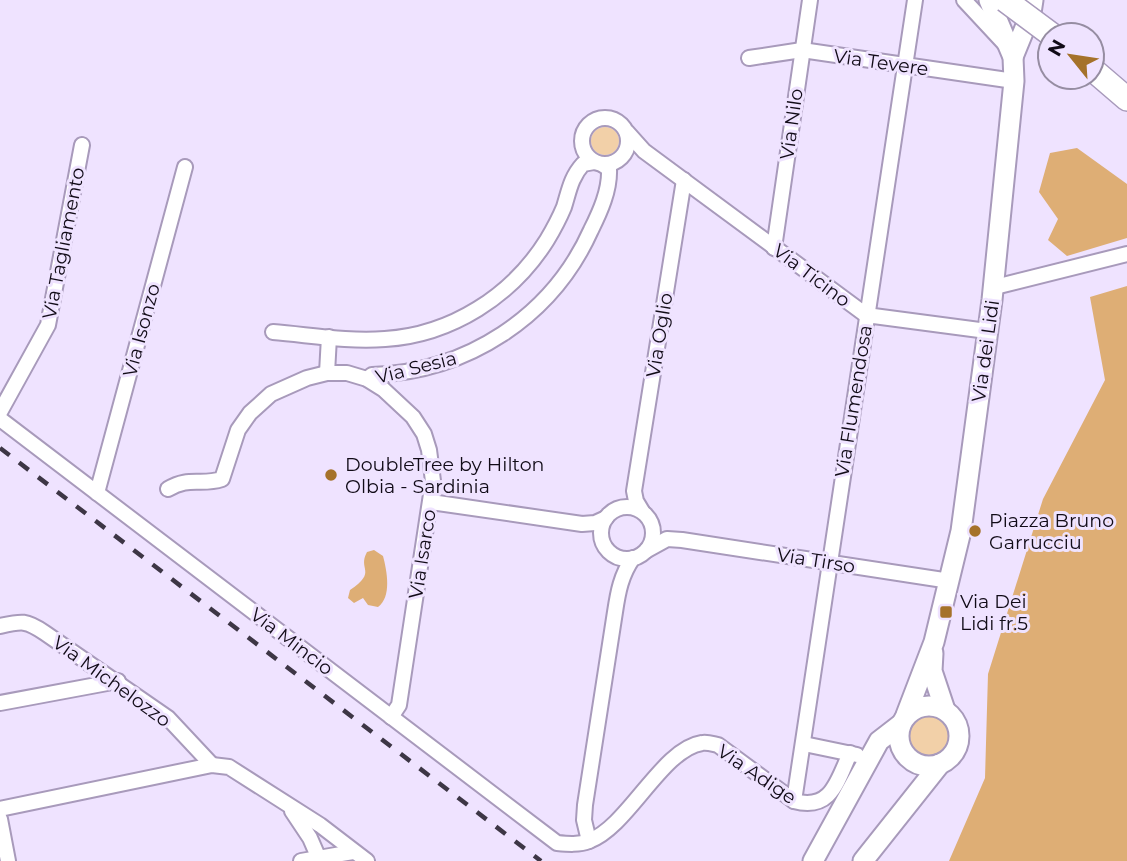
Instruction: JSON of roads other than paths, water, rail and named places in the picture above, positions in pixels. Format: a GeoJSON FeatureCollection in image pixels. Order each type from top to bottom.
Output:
{"type":"FeatureCollection","features":[{"type":"Feature","properties":{"kind":"main road"},"geometry":{"type":"LineString","coordinates":[[989,0],[1009,51]]}},
{"type":"Feature","properties":{"kind":"main road"},"geometry":{"type":"LineString","coordinates":[[1005,0],[1036,23]]}},
{"type":"Feature","properties":{"kind":"main road"},"geometry":{"type":"LineString","coordinates":[[1009,51],[1031,13],[1033,0]]}},
{"type":"Feature","properties":{"kind":"main road","name":"Via dei Lidi"},"geometry":{"type":"LineString","coordinates":[[813,861],[879,741],[904,720],[934,642],[950,581],[961,531],[993,284],[1014,81],[1009,51]]}},
{"type":"Feature","properties":{"kind":"main road"},"geometry":{"type":"LineString","coordinates":[[1106,81],[1127,99]]}},
{"type":"Feature","properties":{"kind":"main road","name":"Via dei Lidi"},"geometry":{"type":"LineString","coordinates":[[934,642],[932,671],[946,710]]}},
{"type":"Feature","properties":{"kind":"main road"},"geometry":{"type":"LineString","coordinates":[[863,861],[940,764],[953,754],[959,739],[956,723],[946,710],[928,705],[920,707],[904,720],[898,737],[902,749],[908,758],[917,764],[940,764]]}},
{"type":"Feature","properties":{"kind":"main road","name":"Via dei Lidi"},"geometry":{"type":"LineString","coordinates":[[862,774],[902,749]]}},
{"type":"Feature","properties":{"kind":"main road"},"geometry":{"type":"LineString","coordinates":[[910,801],[917,764]]}},
{"type":"Feature","properties":{"kind":"street","name":"Via Nilo"},"geometry":{"type":"LineString","coordinates":[[774,248],[810,0]]}},
{"type":"Feature","properties":{"kind":"street","name":"Via Flumendosa"},"geometry":{"type":"LineString","coordinates":[[793,802],[804,744],[829,562],[915,0]]}},
{"type":"Feature","properties":{"kind":"street"},"geometry":{"type":"LineString","coordinates":[[964,0],[1009,51]]}},
{"type":"Feature","properties":{"kind":"street","name":"Via Tevere"},"geometry":{"type":"LineString","coordinates":[[749,58],[802,50],[1014,81]]}},
{"type":"Feature","properties":{"kind":"street"},"geometry":{"type":"LineString","coordinates":[[620,160],[628,147],[624,126],[611,118],[597,119],[590,123],[582,136],[582,144],[584,151],[598,163],[636,158],[659,162]]}},
{"type":"Feature","properties":{"kind":"street","name":"Via Ticino"},"geometry":{"type":"LineString","coordinates":[[627,132],[644,151],[866,315],[987,331]]}},
{"type":"Feature","properties":{"kind":"street","name":"Via Tagliamento"},"geometry":{"type":"LineString","coordinates":[[0,412],[48,325],[82,145]]}},
{"type":"Feature","properties":{"kind":"street","name":"Via Sesia"},"geometry":{"type":"LineString","coordinates":[[273,332],[363,340],[407,337],[446,325],[483,306],[511,283],[536,256],[557,223],[573,177],[583,164],[598,163],[608,169],[609,180],[603,202],[585,244],[559,284],[536,309],[513,328],[472,353],[435,365],[388,375],[372,375],[367,379]]}},
{"type":"Feature","properties":{"kind":"street","name":"Via Isonzo"},"geometry":{"type":"LineString","coordinates":[[97,493],[184,167]]}},
{"type":"Feature","properties":{"kind":"street","name":"Via Oglio"},"geometry":{"type":"LineString","coordinates":[[634,491],[684,180]]}},
{"type":"Feature","properties":{"kind":"street"},"geometry":{"type":"LineString","coordinates":[[993,284],[999,286],[1127,254]]}},
{"type":"Feature","properties":{"kind":"street"},"geometry":{"type":"LineString","coordinates":[[327,373],[329,337]]}},
{"type":"Feature","properties":{"kind":"street","name":"Via Isarco"},"geometry":{"type":"LineString","coordinates":[[168,489],[180,481],[215,482],[222,479],[238,429],[250,413],[271,394],[288,385],[327,373],[347,373],[367,379],[398,401],[424,434],[431,465],[431,502],[399,705],[391,716]]}},
{"type":"Feature","properties":{"kind":"street","name":"Via Mincio"},"geometry":{"type":"LineString","coordinates":[[0,419],[557,843],[589,841]]}},
{"type":"Feature","properties":{"kind":"street"},"geometry":{"type":"LineString","coordinates":[[624,507],[634,491]]}},
{"type":"Feature","properties":{"kind":"street"},"geometry":{"type":"LineString","coordinates":[[634,491],[636,501],[652,525],[682,540]]}},
{"type":"Feature","properties":{"kind":"street"},"geometry":{"type":"LineString","coordinates":[[431,502],[582,524],[595,523],[624,507],[642,511]]}},
{"type":"Feature","properties":{"kind":"street"},"geometry":{"type":"LineString","coordinates":[[606,518],[601,535],[603,543],[614,556],[619,586]]}},
{"type":"Feature","properties":{"kind":"street"},"geometry":{"type":"LineString","coordinates":[[582,524],[601,535]]}},
{"type":"Feature","properties":{"kind":"street"},"geometry":{"type":"LineString","coordinates":[[647,550],[652,542],[652,525]]}},
{"type":"Feature","properties":{"kind":"street"},"geometry":{"type":"LineString","coordinates":[[614,556],[633,558],[667,539],[682,540]]}},
{"type":"Feature","properties":{"kind":"street","name":"Via Tirso"},"geometry":{"type":"LineString","coordinates":[[682,540],[950,581]]}},
{"type":"Feature","properties":{"kind":"street"},"geometry":{"type":"LineString","coordinates":[[589,841],[584,820],[585,805],[619,586],[633,558]]}},
{"type":"Feature","properties":{"kind":"street","name":"Via Michelozzo"},"geometry":{"type":"LineString","coordinates":[[0,626],[22,621],[31,623],[168,718],[212,765]]}},
{"type":"Feature","properties":{"kind":"street"},"geometry":{"type":"LineString","coordinates":[[0,703],[118,681]]}},
{"type":"Feature","properties":{"kind":"street","name":"Via Adige"},"geometry":{"type":"LineString","coordinates":[[589,841],[605,832],[669,763],[689,748],[704,742],[718,745],[793,802],[806,805],[818,804],[829,795],[850,753]]}},
{"type":"Feature","properties":{"kind":"street"},"geometry":{"type":"LineString","coordinates":[[804,744],[858,755],[875,749]]}},
{"type":"Feature","properties":{"kind":"street"},"geometry":{"type":"LineString","coordinates":[[0,809],[212,765],[229,767],[320,825],[367,861]]}},
{"type":"Feature","properties":{"kind":"street"},"geometry":{"type":"LineString","coordinates":[[289,806],[310,838],[320,860]]}},
{"type":"Feature","properties":{"kind":"street"},"geometry":{"type":"LineString","coordinates":[[0,819],[8,861]]}},
{"type":"Feature","properties":{"kind":"street"},"geometry":{"type":"LineString","coordinates":[[301,861],[320,860],[353,852]]}},
{"type":"Feature","properties":{"kind":"railway"},"geometry":{"type":"LineString","coordinates":[[0,448],[541,861]]}},
{"type":"Feature","properties":{"kind":"place","name":"DoubleTree by Hilton Olbia - Sardinia"},"geometry":{"type":"Point","coordinates":[331,475]}},
{"type":"Feature","properties":{"kind":"place","name":"Piazza Bruno Garrucciu"},"geometry":{"type":"Point","coordinates":[975,531]}},
{"type":"Feature","properties":{"kind":"place","name":"Via Dei Lidi fr.5"},"geometry":{"type":"Point","coordinates":[946,612]}}]}
